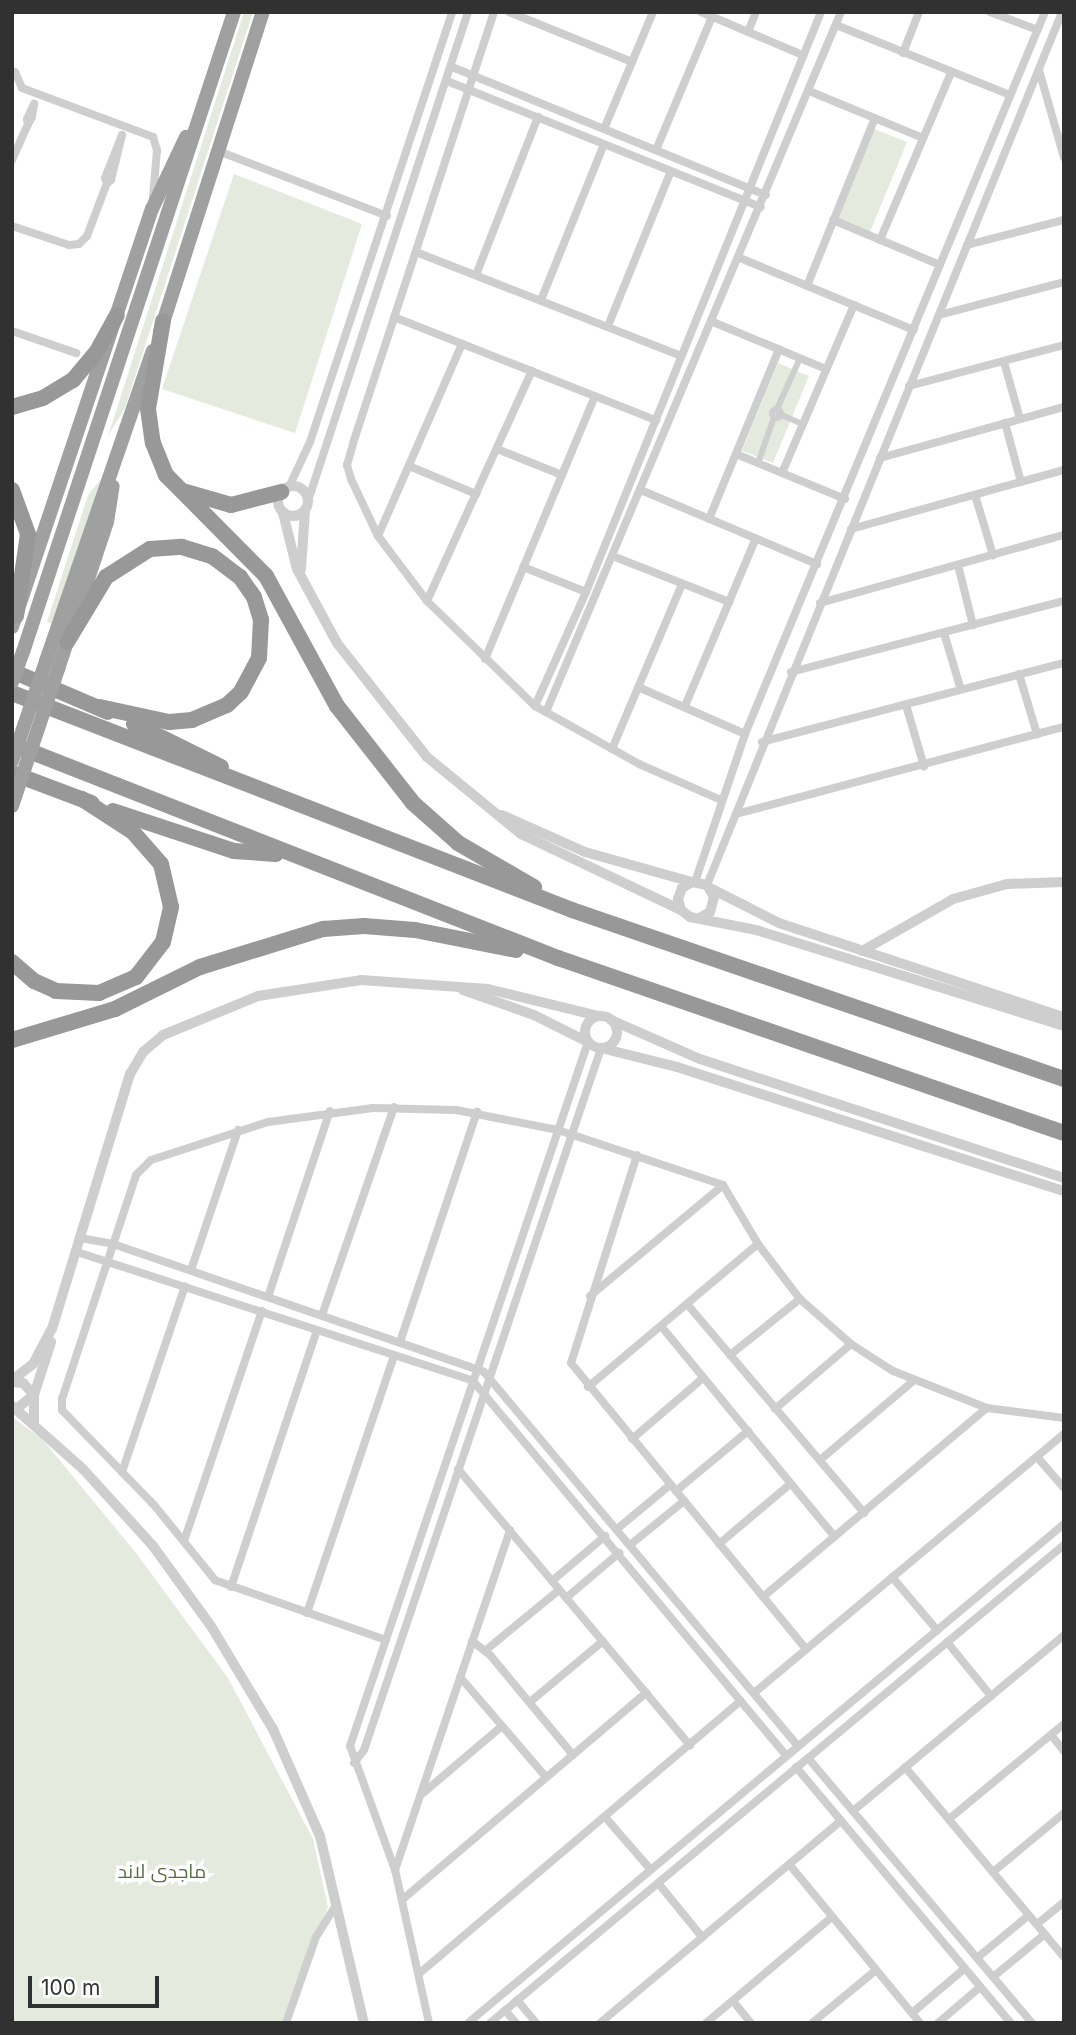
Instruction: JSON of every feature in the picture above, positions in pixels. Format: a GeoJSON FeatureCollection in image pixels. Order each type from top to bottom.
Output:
{"type":"FeatureCollection","features":[{"type":"Feature","properties":{"kind":"highway"},"geometry":{"type":"LineString","coordinates":[[12,682],[234,12]]}},
{"type":"Feature","properties":{"kind":"highway"},"geometry":{"type":"LineString","coordinates":[[12,806],[114,464],[263,12]]}},
{"type":"Feature","properties":{"kind":"highway"},"geometry":{"type":"LineString","coordinates":[[14,622],[152,209],[207,95]]}},
{"type":"Feature","properties":{"kind":"highway"},"geometry":{"type":"LineString","coordinates":[[12,407],[43,398],[73,380],[96,353],[117,315]]}},
{"type":"Feature","properties":{"kind":"highway"},"geometry":{"type":"LineString","coordinates":[[163,321],[148,410],[158,458],[174,486],[241,546],[266,576],[337,706],[413,803],[458,843],[572,910]]}},
{"type":"Feature","properties":{"kind":"highway"},"geometry":{"type":"LineString","coordinates":[[67,642],[107,522],[114,464]]}},
{"type":"Feature","properties":{"kind":"highway"},"geometry":{"type":"LineString","coordinates":[[174,486],[231,505],[285,489]]}},
{"type":"Feature","properties":{"kind":"highway"},"geometry":{"type":"LineString","coordinates":[[12,491],[28,534],[14,622]]}},
{"type":"Feature","properties":{"kind":"highway"},"geometry":{"type":"LineString","coordinates":[[12,761],[52,665],[97,587],[115,568],[150,549],[182,547],[212,555],[240,577],[254,597],[261,620],[259,658],[241,692],[227,705],[192,720],[169,722],[99,708]]}},
{"type":"Feature","properties":{"kind":"highway"},"geometry":{"type":"LineString","coordinates":[[12,671],[99,708],[308,809]]}},
{"type":"Feature","properties":{"kind":"highway"},"geometry":{"type":"LineString","coordinates":[[12,693],[572,910],[1064,1079]]}},
{"type":"Feature","properties":{"kind":"highway"},"geometry":{"type":"LineString","coordinates":[[12,745],[558,958],[1064,1133]]}},
{"type":"Feature","properties":{"kind":"highway"},"geometry":{"type":"LineString","coordinates":[[12,773],[234,851],[290,855]]}},
{"type":"Feature","properties":{"kind":"highway"},"geometry":{"type":"LineString","coordinates":[[12,962],[34,981],[56,990],[99,993],[136,977],[163,942],[171,907],[161,864],[133,832],[82,799]]}},
{"type":"Feature","properties":{"kind":"highway"},"geometry":{"type":"LineString","coordinates":[[12,1040],[106,1012],[200,967],[323,929],[364,926],[415,930],[558,958]]}},
{"type":"Feature","properties":{"kind":"street"},"geometry":{"type":"LineString","coordinates":[[452,12],[387,216],[306,454],[278,505],[283,513],[291,555],[337,643],[394,721],[427,757],[538,844],[681,910],[690,917],[757,930],[1064,1026]]}},
{"type":"Feature","properties":{"kind":"street"},"geometry":{"type":"LineString","coordinates":[[304,582],[299,541],[306,506],[468,12]]}},
{"type":"Feature","properties":{"kind":"street"},"geometry":{"type":"LineString","coordinates":[[494,12],[347,465],[378,536],[427,601],[535,706],[612,750],[721,800]]}},
{"type":"Feature","properties":{"kind":"street"},"geometry":{"type":"LineString","coordinates":[[509,12],[632,62]]}},
{"type":"Feature","properties":{"kind":"street"},"geometry":{"type":"LineString","coordinates":[[604,129],[653,12]]}},
{"type":"Feature","properties":{"kind":"street"},"geometry":{"type":"LineString","coordinates":[[701,12],[803,55]]}},
{"type":"Feature","properties":{"kind":"street"},"geometry":{"type":"LineString","coordinates":[[748,32],[756,12]]}},
{"type":"Feature","properties":{"kind":"street"},"geometry":{"type":"LineString","coordinates":[[535,706],[586,592],[821,12]]}},
{"type":"Feature","properties":{"kind":"street"},"geometry":{"type":"LineString","coordinates":[[546,712],[643,491],[841,12]]}},
{"type":"Feature","properties":{"kind":"street"},"geometry":{"type":"LineString","coordinates":[[902,53],[919,12]]}},
{"type":"Feature","properties":{"kind":"street"},"geometry":{"type":"LineString","coordinates":[[990,12],[1038,30]]}},
{"type":"Feature","properties":{"kind":"street"},"geometry":{"type":"LineString","coordinates":[[681,910],[679,893],[694,882],[745,734],[845,499],[980,164],[1045,12]]}},
{"type":"Feature","properties":{"kind":"street"},"geometry":{"type":"LineString","coordinates":[[701,917],[713,907],[708,886],[762,742],[1062,12]]}},
{"type":"Feature","properties":{"kind":"street"},"geometry":{"type":"LineString","coordinates":[[656,150],[712,17]]}},
{"type":"Feature","properties":{"kind":"street"},"geometry":{"type":"LineString","coordinates":[[836,25],[1010,95]]}},
{"type":"Feature","properties":{"kind":"street"},"geometry":{"type":"LineString","coordinates":[[452,67],[766,195]]}},
{"type":"Feature","properties":{"kind":"street"},"geometry":{"type":"LineString","coordinates":[[1039,69],[1064,158]]}},
{"type":"Feature","properties":{"kind":"street"},"geometry":{"type":"LineString","coordinates":[[880,240],[951,73]]}},
{"type":"Feature","properties":{"kind":"street"},"geometry":{"type":"LineString","coordinates":[[13,74],[22,88],[153,137],[157,150],[152,209]]}},
{"type":"Feature","properties":{"kind":"street"},"geometry":{"type":"LineString","coordinates":[[447,81],[761,207]]}},
{"type":"Feature","properties":{"kind":"street"},"geometry":{"type":"LineString","coordinates":[[809,91],[923,138]]}},
{"type":"Feature","properties":{"kind":"street"},"geometry":{"type":"LineString","coordinates":[[476,275],[538,117]]}},
{"type":"Feature","properties":{"kind":"street"},"geometry":{"type":"LineString","coordinates":[[807,285],[875,118]]}},
{"type":"Feature","properties":{"kind":"street"},"geometry":{"type":"LineString","coordinates":[[12,160],[28,124]]}},
{"type":"Feature","properties":{"kind":"street"},"geometry":{"type":"LineString","coordinates":[[12,226],[68,245],[79,244],[87,236],[107,183],[111,180],[122,135],[105,178],[107,183]]}},
{"type":"Feature","properties":{"kind":"street"},"geometry":{"type":"LineString","coordinates":[[541,300],[604,144]]}},
{"type":"Feature","properties":{"kind":"street"},"geometry":{"type":"LineString","coordinates":[[218,151],[387,216]]}},
{"type":"Feature","properties":{"kind":"street"},"geometry":{"type":"LineString","coordinates":[[980,164],[996,172]]}},
{"type":"Feature","properties":{"kind":"street"},"geometry":{"type":"LineString","coordinates":[[608,326],[671,171]]}},
{"type":"Feature","properties":{"kind":"street"},"geometry":{"type":"LineString","coordinates":[[833,220],[940,265]]}},
{"type":"Feature","properties":{"kind":"street"},"geometry":{"type":"LineString","coordinates":[[967,245],[1064,220]]}},
{"type":"Feature","properties":{"kind":"street"},"geometry":{"type":"LineString","coordinates":[[416,252],[681,356]]}},
{"type":"Feature","properties":{"kind":"street"},"geometry":{"type":"LineString","coordinates":[[740,258],[914,330]]}},
{"type":"Feature","properties":{"kind":"street"},"geometry":{"type":"LineString","coordinates":[[939,315],[1064,282]]}},
{"type":"Feature","properties":{"kind":"street"},"geometry":{"type":"LineString","coordinates":[[782,473],[854,304]]}},
{"type":"Feature","properties":{"kind":"street"},"geometry":{"type":"LineString","coordinates":[[394,317],[656,420]]}},
{"type":"Feature","properties":{"kind":"street"},"geometry":{"type":"LineString","coordinates":[[713,322],[827,369]]}},
{"type":"Feature","properties":{"kind":"street"},"geometry":{"type":"LineString","coordinates":[[12,331],[76,353]]}},
{"type":"Feature","properties":{"kind":"street"},"geometry":{"type":"LineString","coordinates":[[378,536],[463,344]]}},
{"type":"Feature","properties":{"kind":"street"},"geometry":{"type":"LineString","coordinates":[[909,386],[1064,345]]}},
{"type":"Feature","properties":{"kind":"street"},"geometry":{"type":"LineString","coordinates":[[709,519],[779,349]]}},
{"type":"Feature","properties":{"kind":"street"},"geometry":{"type":"LineString","coordinates":[[758,463],[800,358]]}},
{"type":"Feature","properties":{"kind":"street"},"geometry":{"type":"LineString","coordinates":[[1004,362],[1020,419]]}},
{"type":"Feature","properties":{"kind":"street"},"geometry":{"type":"LineString","coordinates":[[427,601],[532,371]]}},
{"type":"Feature","properties":{"kind":"street"},"geometry":{"type":"LineString","coordinates":[[485,659],[595,396]]}},
{"type":"Feature","properties":{"kind":"street"},"geometry":{"type":"LineString","coordinates":[[756,404],[803,424]]}},
{"type":"Feature","properties":{"kind":"street"},"geometry":{"type":"LineString","coordinates":[[880,458],[1064,408]]}},
{"type":"Feature","properties":{"kind":"street"},"geometry":{"type":"LineString","coordinates":[[1005,424],[1021,482]]}},
{"type":"Feature","properties":{"kind":"street"},"geometry":{"type":"LineString","coordinates":[[497,449],[562,475]]}},
{"type":"Feature","properties":{"kind":"street"},"geometry":{"type":"LineString","coordinates":[[736,454],[845,499]]}},
{"type":"Feature","properties":{"kind":"street"},"geometry":{"type":"LineString","coordinates":[[409,466],[476,494]]}},
{"type":"Feature","properties":{"kind":"street"},"geometry":{"type":"LineString","coordinates":[[851,529],[1064,470]]}},
{"type":"Feature","properties":{"kind":"street"},"geometry":{"type":"LineString","coordinates":[[285,489],[300,488],[306,506]]}},
{"type":"Feature","properties":{"kind":"street"},"geometry":{"type":"LineString","coordinates":[[643,491],[817,564]]}},
{"type":"Feature","properties":{"kind":"street"},"geometry":{"type":"LineString","coordinates":[[975,495],[993,555]]}},
{"type":"Feature","properties":{"kind":"street"},"geometry":{"type":"LineString","coordinates":[[283,513],[297,516],[306,506]]}},
{"type":"Feature","properties":{"kind":"street"},"geometry":{"type":"LineString","coordinates":[[820,603],[1064,535]]}},
{"type":"Feature","properties":{"kind":"street"},"geometry":{"type":"LineString","coordinates":[[685,706],[756,538]]}},
{"type":"Feature","properties":{"kind":"street"},"geometry":{"type":"LineString","coordinates":[[615,556],[729,603]]}},
{"type":"Feature","properties":{"kind":"street"},"geometry":{"type":"LineString","coordinates":[[958,565],[973,625]]}},
{"type":"Feature","properties":{"kind":"street"},"geometry":{"type":"LineString","coordinates":[[523,567],[586,592]]}},
{"type":"Feature","properties":{"kind":"street"},"geometry":{"type":"LineString","coordinates":[[612,750],[682,584]]}},
{"type":"Feature","properties":{"kind":"street"},"geometry":{"type":"LineString","coordinates":[[791,672],[1064,601]]}},
{"type":"Feature","properties":{"kind":"street"},"geometry":{"type":"LineString","coordinates":[[944,633],[961,690]]}},
{"type":"Feature","properties":{"kind":"street"},"geometry":{"type":"LineString","coordinates":[[762,742],[1064,663]]}},
{"type":"Feature","properties":{"kind":"street"},"geometry":{"type":"LineString","coordinates":[[1019,674],[1037,734]]}},
{"type":"Feature","properties":{"kind":"street"},"geometry":{"type":"LineString","coordinates":[[638,687],[745,734]]}},
{"type":"Feature","properties":{"kind":"street"},"geometry":{"type":"LineString","coordinates":[[906,705],[925,766]]}},
{"type":"Feature","properties":{"kind":"street"},"geometry":{"type":"LineString","coordinates":[[736,814],[1064,727]]}},
{"type":"Feature","properties":{"kind":"street"},"geometry":{"type":"LineString","coordinates":[[490,809],[585,852],[708,886],[764,918],[1064,1017]]}},
{"type":"Feature","properties":{"kind":"street"},"geometry":{"type":"LineString","coordinates":[[862,951],[953,899],[1007,884],[1064,882]]}},
{"type":"Feature","properties":{"kind":"street"},"geometry":{"type":"LineString","coordinates":[[33,1423],[34,1395],[52,1329],[130,1074],[144,1052],[163,1035],[236,1003],[309,985],[387,980],[488,989],[599,1016],[700,1059],[1064,1178]]}},
{"type":"Feature","properties":{"kind":"street"},"geometry":{"type":"LineString","coordinates":[[457,988],[521,1010],[601,1048],[677,1067],[1064,1191]]}},
{"type":"Feature","properties":{"kind":"street"},"geometry":{"type":"LineString","coordinates":[[429,2023],[421,1972],[396,1870],[354,1763],[351,1746],[589,1042],[587,1024],[599,1016]]}},
{"type":"Feature","properties":{"kind":"street"},"geometry":{"type":"LineString","coordinates":[[354,1763],[363,1750],[601,1048],[616,1038],[611,1020]]}},
{"type":"Feature","properties":{"kind":"street"},"geometry":{"type":"LineString","coordinates":[[322,1315],[394,1107]]}},
{"type":"Feature","properties":{"kind":"street"},"geometry":{"type":"LineString","coordinates":[[386,1640],[231,1587],[212,1578],[184,1541],[61,1408],[136,1175],[144,1165],[238,1130],[330,1111],[394,1107],[477,1112],[558,1129],[723,1185],[758,1244],[800,1299],[851,1344],[912,1382],[987,1408],[1064,1418]]}},
{"type":"Feature","properties":{"kind":"street"},"geometry":{"type":"LineString","coordinates":[[268,1297],[330,1111]]}},
{"type":"Feature","properties":{"kind":"street"},"geometry":{"type":"LineString","coordinates":[[400,1342],[477,1112]]}},
{"type":"Feature","properties":{"kind":"street"},"geometry":{"type":"LineString","coordinates":[[191,1270],[238,1130]]}},
{"type":"Feature","properties":{"kind":"street"},"geometry":{"type":"LineString","coordinates":[[637,1155],[570,1359],[589,1387],[806,1649]]}},
{"type":"Feature","properties":{"kind":"street"},"geometry":{"type":"LineString","coordinates":[[590,1296],[723,1185]]}},
{"type":"Feature","properties":{"kind":"street"},"geometry":{"type":"LineString","coordinates":[[80,1238],[113,1244],[477,1368],[489,1377],[798,1746]]}},
{"type":"Feature","properties":{"kind":"street"},"geometry":{"type":"LineString","coordinates":[[589,1387],[758,1244]]}},
{"type":"Feature","properties":{"kind":"street"},"geometry":{"type":"LineString","coordinates":[[76,1252],[108,1259],[473,1381],[485,1392],[786,1756]]}},
{"type":"Feature","properties":{"kind":"street"},"geometry":{"type":"LineString","coordinates":[[122,1472],[185,1286]]}},
{"type":"Feature","properties":{"kind":"street"},"geometry":{"type":"LineString","coordinates":[[730,1355],[800,1299]]}},
{"type":"Feature","properties":{"kind":"street"},"geometry":{"type":"LineString","coordinates":[[687,1304],[864,1513]]}},
{"type":"Feature","properties":{"kind":"street"},"geometry":{"type":"LineString","coordinates":[[184,1541],[262,1311]]}},
{"type":"Feature","properties":{"kind":"street"},"geometry":{"type":"LineString","coordinates":[[660,1326],[835,1537]]}},
{"type":"Feature","properties":{"kind":"street"},"geometry":{"type":"LineString","coordinates":[[13,1381],[33,1364],[52,1329]]}},
{"type":"Feature","properties":{"kind":"street"},"geometry":{"type":"LineString","coordinates":[[231,1587],[317,1330]]}},
{"type":"Feature","properties":{"kind":"street"},"geometry":{"type":"LineString","coordinates":[[775,1409],[851,1344]]}},
{"type":"Feature","properties":{"kind":"street"},"geometry":{"type":"LineString","coordinates":[[307,1613],[394,1356]]}},
{"type":"Feature","properties":{"kind":"street"},"geometry":{"type":"LineString","coordinates":[[632,1439],[703,1378]]}},
{"type":"Feature","properties":{"kind":"street"},"geometry":{"type":"LineString","coordinates":[[13,1381],[28,1386],[34,1395]]}},
{"type":"Feature","properties":{"kind":"street"},"geometry":{"type":"LineString","coordinates":[[820,1460],[912,1382]]}},
{"type":"Feature","properties":{"kind":"street"},"geometry":{"type":"LineString","coordinates":[[34,1395],[14,1408],[33,1423],[132,1521],[222,1644],[304,1792],[336,1905],[364,2023]]}},
{"type":"Feature","properties":{"kind":"street"},"geometry":{"type":"LineString","coordinates":[[763,1597],[987,1408]]}},
{"type":"Feature","properties":{"kind":"street"},"geometry":{"type":"LineString","coordinates":[[617,1530],[748,1431]]}},
{"type":"Feature","properties":{"kind":"street"},"geometry":{"type":"LineString","coordinates":[[754,1693],[1064,1434]]}},
{"type":"Feature","properties":{"kind":"street"},"geometry":{"type":"LineString","coordinates":[[1037,1457],[1064,1488]]}},
{"type":"Feature","properties":{"kind":"street"},"geometry":{"type":"LineString","coordinates":[[458,1469],[690,1745]]}},
{"type":"Feature","properties":{"kind":"street"},"geometry":{"type":"LineString","coordinates":[[719,1544],[790,1484]]}},
{"type":"Feature","properties":{"kind":"street"},"geometry":{"type":"LineString","coordinates":[[630,1545],[684,1501]]}},
{"type":"Feature","properties":{"kind":"street"},"geometry":{"type":"LineString","coordinates":[[468,2023],[1064,1524]]}},
{"type":"Feature","properties":{"kind":"street"},"geometry":{"type":"LineString","coordinates":[[396,1870],[510,1530]]}},
{"type":"Feature","properties":{"kind":"street"},"geometry":{"type":"LineString","coordinates":[[552,1581],[605,1536]]}},
{"type":"Feature","properties":{"kind":"street"},"geometry":{"type":"LineString","coordinates":[[490,2023],[1064,1545]]}},
{"type":"Feature","properties":{"kind":"street"},"geometry":{"type":"LineString","coordinates":[[566,1598],[619,1553]]}},
{"type":"Feature","properties":{"kind":"street"},"geometry":{"type":"LineString","coordinates":[[892,1577],[937,1630]]}},
{"type":"Feature","properties":{"kind":"street"},"geometry":{"type":"LineString","coordinates":[[993,1583],[1003,1595]]}},
{"type":"Feature","properties":{"kind":"street"},"geometry":{"type":"LineString","coordinates":[[486,1650],[559,1590]]}},
{"type":"Feature","properties":{"kind":"street"},"geometry":{"type":"LineString","coordinates":[[853,1811],[1064,1634]]}},
{"type":"Feature","properties":{"kind":"street"},"geometry":{"type":"LineString","coordinates":[[472,1641],[486,1650],[573,1755]]}},
{"type":"Feature","properties":{"kind":"street"},"geometry":{"type":"LineString","coordinates":[[530,1702],[603,1641]]}},
{"type":"Feature","properties":{"kind":"street"},"geometry":{"type":"LineString","coordinates":[[947,1642],[991,1696]]}},
{"type":"Feature","properties":{"kind":"street"},"geometry":{"type":"LineString","coordinates":[[460,1677],[546,1777]]}},
{"type":"Feature","properties":{"kind":"street"},"geometry":{"type":"LineString","coordinates":[[403,1899],[646,1693]]}},
{"type":"Feature","properties":{"kind":"street"},"geometry":{"type":"LineString","coordinates":[[421,1972],[741,1701]]}},
{"type":"Feature","properties":{"kind":"street"},"geometry":{"type":"LineString","coordinates":[[949,1819],[1064,1724]]}},
{"type":"Feature","properties":{"kind":"street"},"geometry":{"type":"LineString","coordinates":[[420,1795],[502,1726]]}},
{"type":"Feature","properties":{"kind":"street"},"geometry":{"type":"LineString","coordinates":[[1051,1735],[1064,1751]]}},
{"type":"Feature","properties":{"kind":"street"},"geometry":{"type":"LineString","coordinates":[[808,1758],[1032,2023]]}},
{"type":"Feature","properties":{"kind":"street"},"geometry":{"type":"LineString","coordinates":[[796,1768],[1011,2023]]}},
{"type":"Feature","properties":{"kind":"street"},"geometry":{"type":"LineString","coordinates":[[905,1768],[1064,1957]]}},
{"type":"Feature","properties":{"kind":"street"},"geometry":{"type":"LineString","coordinates":[[993,1872],[1064,1813]]}},
{"type":"Feature","properties":{"kind":"street"},"geometry":{"type":"LineString","coordinates":[[605,1817],[651,1870]]}},
{"type":"Feature","properties":{"kind":"street"},"geometry":{"type":"LineString","coordinates":[[600,2023],[841,1821]]}},
{"type":"Feature","properties":{"kind":"street"},"geometry":{"type":"LineString","coordinates":[[789,1864],[920,2023]]}},
{"type":"Feature","properties":{"kind":"street"},"geometry":{"type":"LineString","coordinates":[[658,1883],[702,1937]]}},
{"type":"Feature","properties":{"kind":"street"},"geometry":{"type":"LineString","coordinates":[[1037,1924],[1064,1902]]}},
{"type":"Feature","properties":{"kind":"street"},"geometry":{"type":"LineString","coordinates":[[286,2023],[316,1937],[336,1905]]}},
{"type":"Feature","properties":{"kind":"street"},"geometry":{"type":"LineString","coordinates":[[977,1958],[1029,1915]]}},
{"type":"Feature","properties":{"kind":"street"},"geometry":{"type":"LineString","coordinates":[[706,2023],[832,1917]]}},
{"type":"Feature","properties":{"kind":"street"},"geometry":{"type":"LineString","coordinates":[[993,1977],[1045,1934]]}},
{"type":"Feature","properties":{"kind":"street"},"geometry":{"type":"LineString","coordinates":[[812,2023],[876,1969]]}},
{"type":"Feature","properties":{"kind":"street"},"geometry":{"type":"LineString","coordinates":[[912,2013],[964,1969]]}},
{"type":"Feature","properties":{"kind":"street"},"geometry":{"type":"LineString","coordinates":[[938,2023],[980,1987]]}},
{"type":"Feature","properties":{"kind":"street"},"geometry":{"type":"LineString","coordinates":[[517,2000],[536,2023]]}},
{"type":"Feature","properties":{"kind":"street"},"geometry":{"type":"LineString","coordinates":[[733,2001],[751,2023]]}},
{"type":"Feature","properties":{"kind":"street"},"geometry":{"type":"LineString","coordinates":[[505,2010],[516,2023]]}},
{"type":"Feature","properties":{"kind":"green space"},"geometry":{"type":"Polygon","coordinates":[[[244,12],[253,12],[125,408],[108,436],[244,12]]]}},
{"type":"Feature","properties":{"kind":"green space"},"geometry":{"type":"Polygon","coordinates":[[[874,129],[907,142],[870,232],[837,218],[874,129]]]}},
{"type":"Feature","properties":{"kind":"green space"},"geometry":{"type":"Polygon","coordinates":[[[234,174],[362,224],[295,433],[162,389],[234,174]]]}},
{"type":"Feature","properties":{"kind":"green space"},"geometry":{"type":"Polygon","coordinates":[[[778,363],[809,376],[773,463],[742,451],[778,363]]]}},
{"type":"Feature","properties":{"kind":"green space"},"geometry":{"type":"Polygon","coordinates":[[[101,479],[53,624],[47,622],[88,495],[101,479]]]}},
{"type":"Feature","properties":{"kind":"green space","name":"ماجدی لاند"},"geometry":{"type":"Polygon","coordinates":[[[12,1417],[42,1439],[136,1553],[228,1678],[313,1839],[328,1907],[285,2023],[12,2023],[12,1417]]]}}]}
